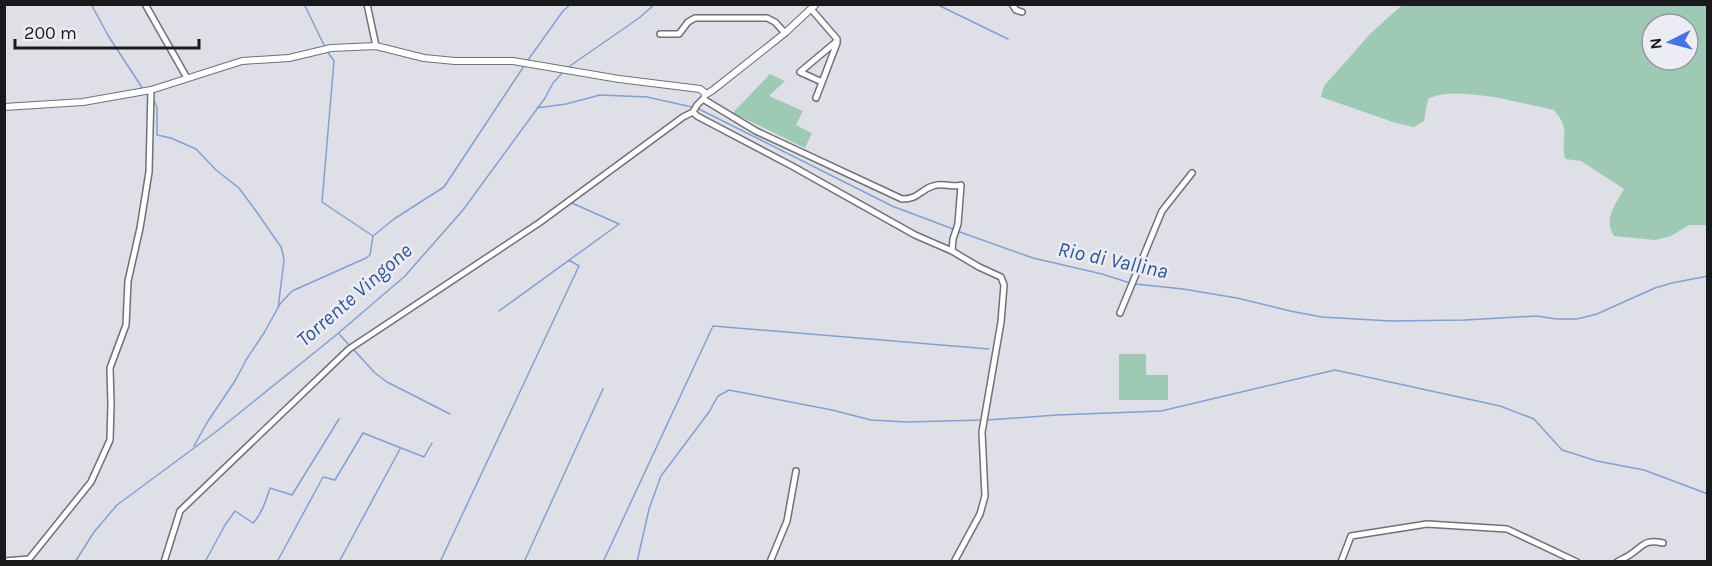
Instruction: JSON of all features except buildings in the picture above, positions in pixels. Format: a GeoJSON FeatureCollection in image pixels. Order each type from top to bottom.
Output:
{"type":"FeatureCollection","features":[{"type":"Feature","properties":{"kind":"street"},"geometry":{"type":"LineString","coordinates":[[145,4],[187,78]]}},
{"type":"Feature","properties":{"kind":"street"},"geometry":{"type":"LineString","coordinates":[[367,4],[376,46]]}},
{"type":"Feature","properties":{"kind":"street"},"geometry":{"type":"LineString","coordinates":[[1012,4],[1016,10],[1022,12]]}},
{"type":"Feature","properties":{"kind":"street"},"geometry":{"type":"LineString","coordinates":[[164,561],[180,511],[349,349],[539,224],[694,109],[704,97],[785,33],[813,7],[837,40],[816,98]]}},
{"type":"Feature","properties":{"kind":"street"},"geometry":{"type":"LineString","coordinates":[[660,34],[679,34],[688,22],[695,18],[767,18],[775,22],[785,33]]}},
{"type":"Feature","properties":{"kind":"street"},"geometry":{"type":"LineString","coordinates":[[822,82],[800,72],[837,40]]}},
{"type":"Feature","properties":{"kind":"street"},"geometry":{"type":"LineString","coordinates":[[4,107],[83,102],[151,90],[242,61],[289,58],[331,48],[376,46],[424,58],[455,61],[513,61],[700,89],[704,92],[704,97],[756,131],[902,199],[911,199],[933,186],[946,184],[957,187],[961,185],[961,203],[952,251]]}},
{"type":"Feature","properties":{"kind":"street"},"geometry":{"type":"LineString","coordinates":[[4,561],[29,559],[91,482],[110,440],[110,368],[126,325],[128,281],[149,172],[151,90]]}},
{"type":"Feature","properties":{"kind":"street"},"geometry":{"type":"LineString","coordinates":[[694,109],[697,116],[792,166],[906,231],[952,251],[1001,277],[1004,285],[1001,322],[982,432],[985,496],[980,514],[954,561]]}},
{"type":"Feature","properties":{"kind":"street"},"geometry":{"type":"LineString","coordinates":[[1120,313],[1162,211],[1192,173]]}},
{"type":"Feature","properties":{"kind":"street"},"geometry":{"type":"LineString","coordinates":[[770,561],[787,521],[796,471]]}},
{"type":"Feature","properties":{"kind":"street"},"geometry":{"type":"LineString","coordinates":[[1341,561],[1351,536],[1427,524],[1508,529],[1576,561]]}},
{"type":"Feature","properties":{"kind":"street"},"geometry":{"type":"LineString","coordinates":[[1617,561],[1631,554],[1640,545],[1654,541],[1663,543]]}},
{"type":"Feature","properties":{"kind":"green space"},"geometry":{"type":"Polygon","coordinates":[[[1402,5],[1707,5],[1707,225],[1689,225],[1671,236],[1655,240],[1614,236],[1610,218],[1624,189],[1581,161],[1565,159],[1563,123],[1554,110],[1472,94],[1440,95],[1428,99],[1424,121],[1414,127],[1321,97],[1324,86],[1370,34],[1402,5]]]}},
{"type":"Feature","properties":{"kind":"green space"},"geometry":{"type":"Polygon","coordinates":[[[770,74],[785,81],[769,96],[803,111],[796,125],[812,133],[805,148],[733,113],[770,74]]]}},
{"type":"Feature","properties":{"kind":"green space"},"geometry":{"type":"Polygon","coordinates":[[[1119,354],[1146,354],[1146,375],[1168,375],[1168,400],[1119,400],[1119,354]]]}},
{"type":"Feature","properties":{"kind":"waterway"},"geometry":{"type":"LineString","coordinates":[[91,4],[109,37],[143,89]]}},
{"type":"Feature","properties":{"kind":"waterway"},"geometry":{"type":"LineString","coordinates":[[304,4],[325,47]]}},
{"type":"Feature","properties":{"kind":"waterway"},"geometry":{"type":"LineString","coordinates":[[528,60],[563,11],[571,4]]}},
{"type":"Feature","properties":{"kind":"waterway","name":"Torrente Vingone"},"geometry":{"type":"LineString","coordinates":[[567,68],[639,18],[655,4]]}},
{"type":"Feature","properties":{"kind":"waterway"},"geometry":{"type":"LineString","coordinates":[[936,4],[1008,39]]}},
{"type":"Feature","properties":{"kind":"waterway"},"geometry":{"type":"LineString","coordinates":[[327,51],[334,61],[322,202],[373,236]]}},
{"type":"Feature","properties":{"kind":"waterway"},"geometry":{"type":"LineString","coordinates":[[194,446],[280,304],[292,291],[366,258],[370,255],[373,236],[394,219],[444,187],[524,66]]}},
{"type":"Feature","properties":{"kind":"waterway","name":"Torrente Vingone"},"geometry":{"type":"LineString","coordinates":[[75,562],[94,532],[117,505],[217,431],[405,276],[463,210],[545,98],[553,83],[564,71]]}},
{"type":"Feature","properties":{"kind":"waterway","name":"Rio di Vallina"},"geometry":{"type":"LineString","coordinates":[[537,108],[566,104],[600,95],[647,97],[692,107]]}},
{"type":"Feature","properties":{"kind":"waterway"},"geometry":{"type":"LineString","coordinates":[[153,99],[157,107],[157,135],[171,138],[196,149],[216,170],[239,188],[281,247],[284,261],[278,308]]}},
{"type":"Feature","properties":{"kind":"waterway","name":"Rio di Vallina"},"geometry":{"type":"LineString","coordinates":[[697,108],[892,206],[953,229]]}},
{"type":"Feature","properties":{"kind":"waterway"},"geometry":{"type":"LineString","coordinates":[[499,311],[619,224],[572,203]]}},
{"type":"Feature","properties":{"kind":"waterway","name":"Rio di Vallina"},"geometry":{"type":"LineString","coordinates":[[957,231],[1033,258],[1130,283]]}},
{"type":"Feature","properties":{"kind":"waterway"},"geometry":{"type":"LineString","coordinates":[[440,562],[579,266],[569,260]]}},
{"type":"Feature","properties":{"kind":"waterway","name":"Rio di Vallina"},"geometry":{"type":"LineString","coordinates":[[1135,284],[1237,298],[1322,317],[1390,321],[1537,316],[1577,319],[1597,314],[1655,288],[1708,276]]}},
{"type":"Feature","properties":{"kind":"waterway"},"geometry":{"type":"LineString","coordinates":[[603,562],[713,326],[989,349]]}},
{"type":"Feature","properties":{"kind":"waterway"},"geometry":{"type":"LineString","coordinates":[[339,334],[350,346]]}},
{"type":"Feature","properties":{"kind":"waterway"},"geometry":{"type":"LineString","coordinates":[[353,349],[375,373],[387,382],[450,414]]}},
{"type":"Feature","properties":{"kind":"waterway"},"geometry":{"type":"LineString","coordinates":[[987,420],[1161,411],[1335,370],[1500,406],[1534,419],[1562,450],[1597,461],[1644,470],[1708,494]]}},
{"type":"Feature","properties":{"kind":"waterway"},"geometry":{"type":"LineString","coordinates":[[524,562],[603,389]]}},
{"type":"Feature","properties":{"kind":"waterway"},"geometry":{"type":"LineString","coordinates":[[637,562],[649,509],[661,476],[709,412],[718,396],[729,390],[871,420],[907,422],[982,420]]}},
{"type":"Feature","properties":{"kind":"waterway"},"geometry":{"type":"LineString","coordinates":[[205,562],[235,511],[253,523],[261,511],[270,488],[292,495],[339,419]]}},
{"type":"Feature","properties":{"kind":"waterway"},"geometry":{"type":"LineString","coordinates":[[277,562],[323,477],[335,480],[363,433],[424,457],[432,443]]}},
{"type":"Feature","properties":{"kind":"waterway"},"geometry":{"type":"LineString","coordinates":[[339,562],[400,449]]}}]}
